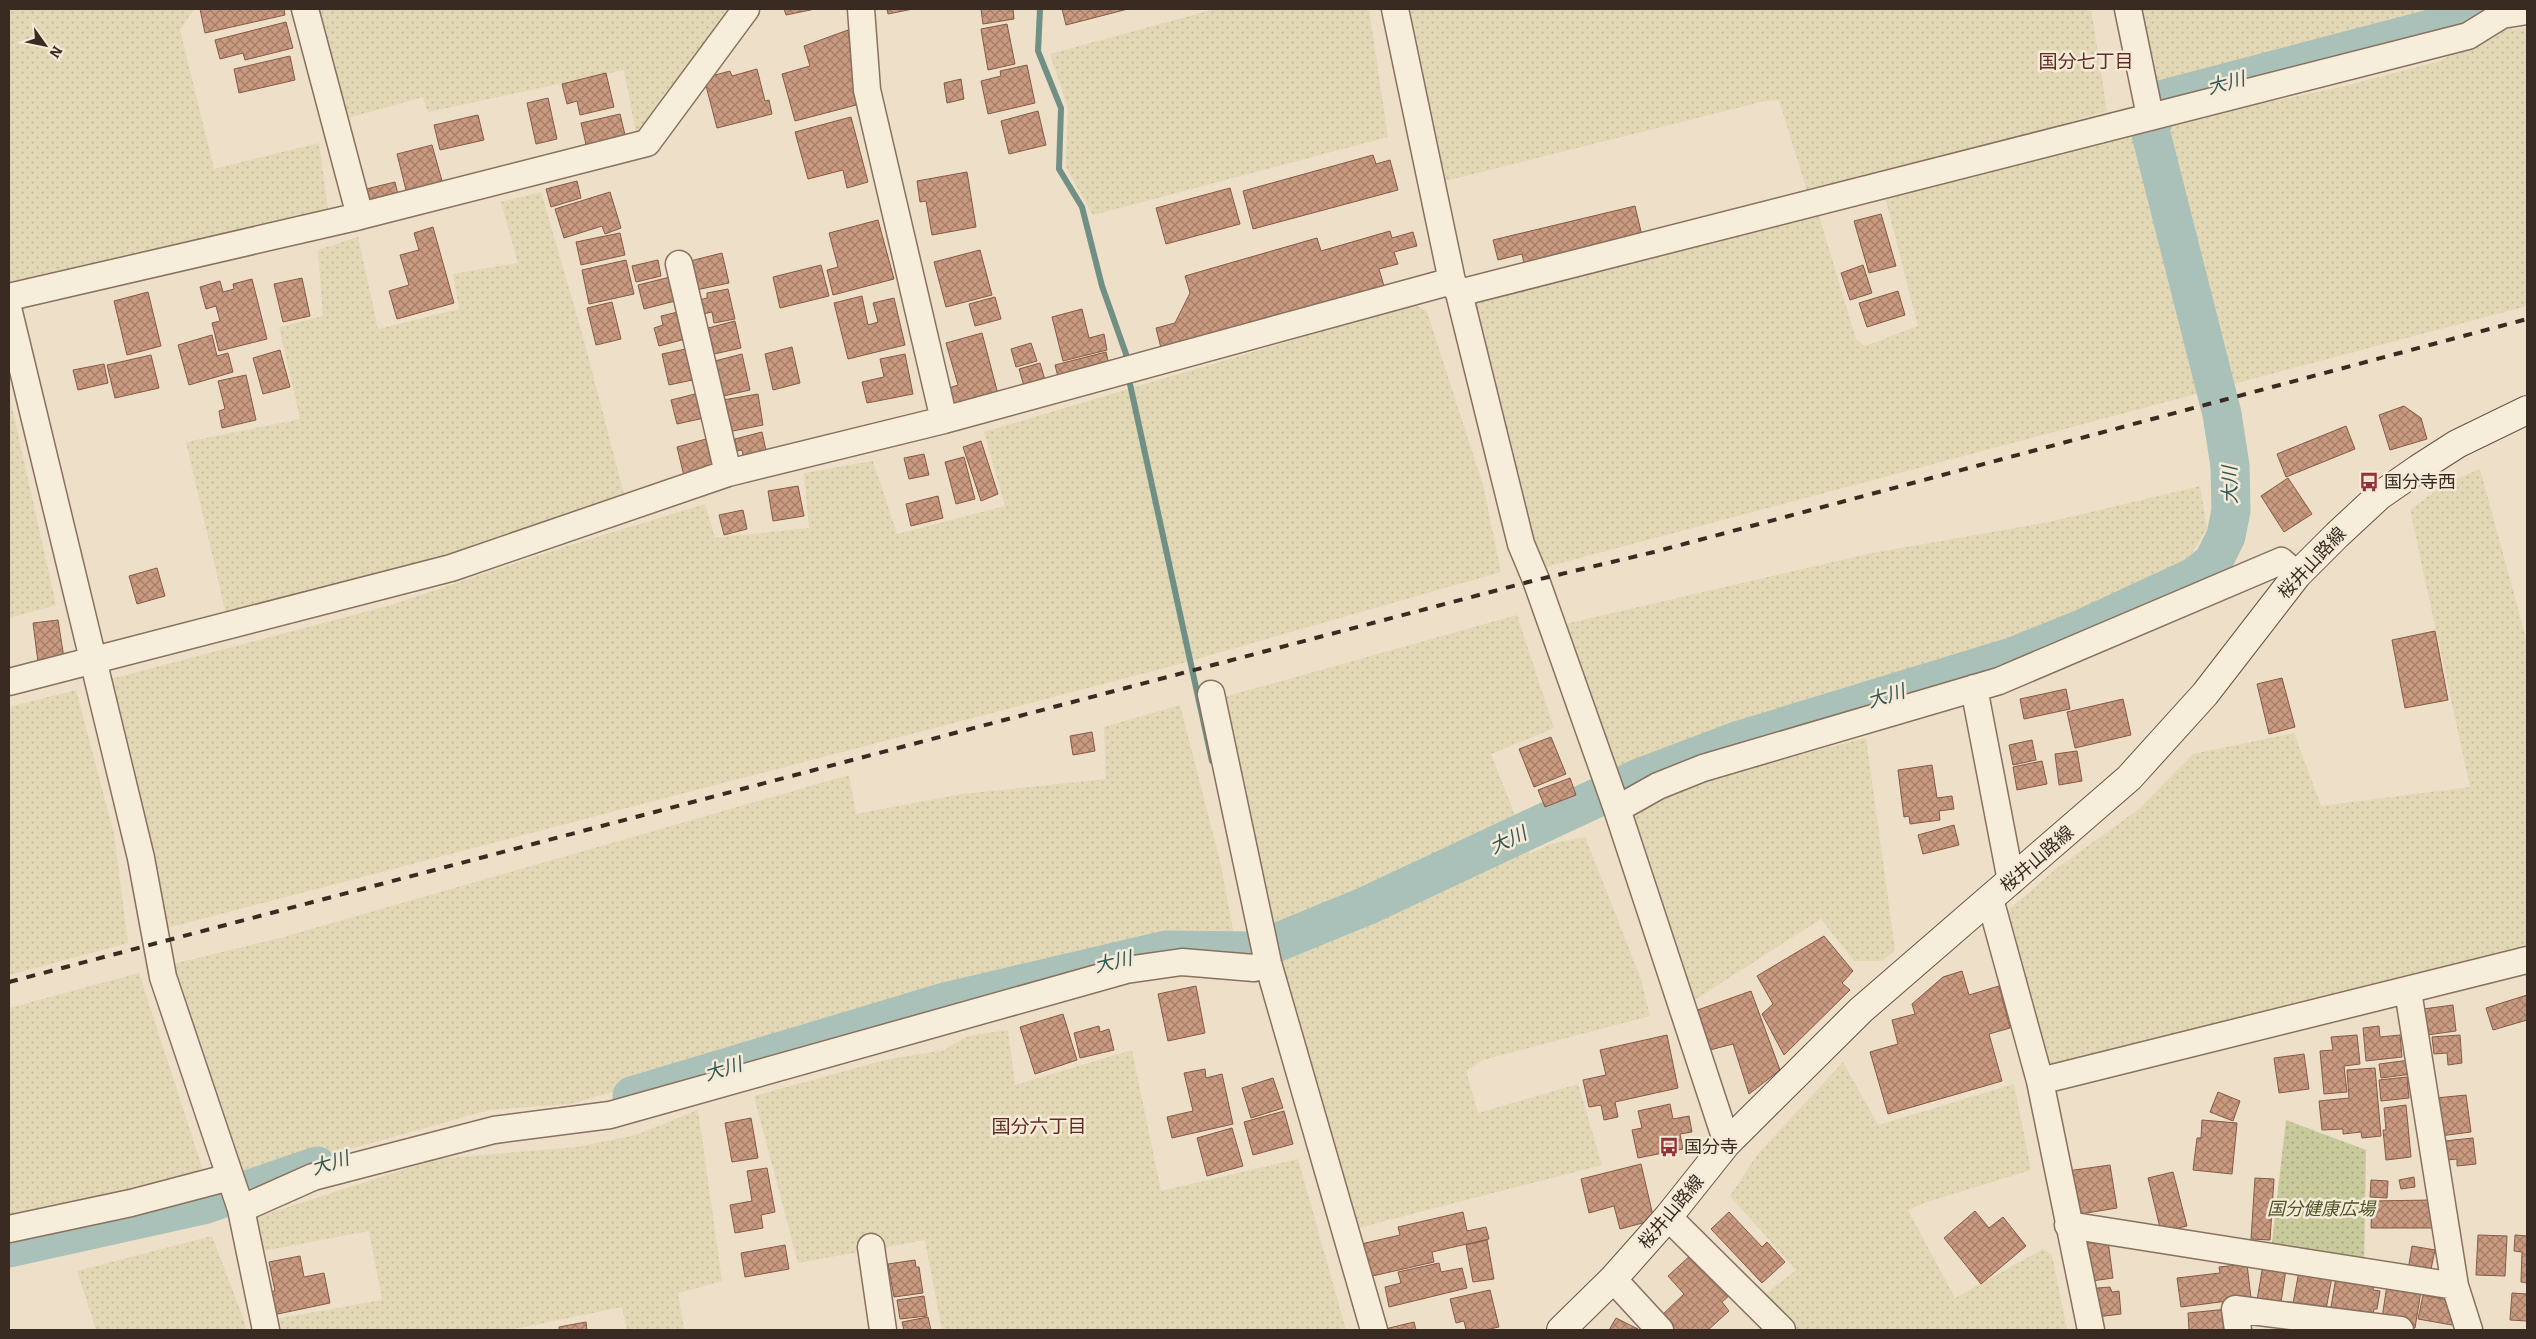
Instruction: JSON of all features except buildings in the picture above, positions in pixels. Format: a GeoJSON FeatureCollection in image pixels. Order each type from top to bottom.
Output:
{"type":"FeatureCollection","features":[{"type":"Feature","properties":{"kind":"main road","name":"桜井山路線"},"geometry":{"type":"LineString","coordinates":[[1561,1330],[1613,1279],[1668,1217],[1727,1143],[1861,1010],[2129,778],[2205,694],[2297,575],[2379,496],[2457,444],[2527,410]]}},
{"type":"Feature","properties":{"kind":"street"},"geometry":{"type":"LineString","coordinates":[[306,9],[360,216]]}},
{"type":"Feature","properties":{"kind":"street"},"geometry":{"type":"LineString","coordinates":[[9,297],[360,216],[647,143],[746,9]]}},
{"type":"Feature","properties":{"kind":"street"},"geometry":{"type":"LineString","coordinates":[[861,9],[867,90],[944,420]]}},
{"type":"Feature","properties":{"kind":"street"},"geometry":{"type":"LineString","coordinates":[[1395,9],[1455,287],[1520,544],[1536,580],[1616,809],[1727,1143]]}},
{"type":"Feature","properties":{"kind":"street"},"geometry":{"type":"LineString","coordinates":[[2128,9],[2150,116]]}},
{"type":"Feature","properties":{"kind":"street"},"geometry":{"type":"LineString","coordinates":[[9,682],[451,568],[728,473],[944,420],[1455,287],[2468,36],[2501,12],[2527,11]]}},
{"type":"Feature","properties":{"kind":"street"},"geometry":{"type":"LineString","coordinates":[[678,264],[728,473]]}},
{"type":"Feature","properties":{"kind":"street"},"geometry":{"type":"LineString","coordinates":[[9,312],[141,858],[163,977],[241,1209],[266,1330]]}},
{"type":"Feature","properties":{"kind":"street"},"geometry":{"type":"LineString","coordinates":[[1616,809],[1658,786],[1703,768],[1999,681],[2282,561],[2297,575]]}},
{"type":"Feature","properties":{"kind":"street"},"geometry":{"type":"LineString","coordinates":[[1974,688],[2011,881]]}},
{"type":"Feature","properties":{"kind":"street"},"geometry":{"type":"LineString","coordinates":[[1211,694],[1268,963],[1374,1330]]}},
{"type":"Feature","properties":{"kind":"street"},"geometry":{"type":"LineString","coordinates":[[1990,899],[2040,1082],[2091,1330]]}},
{"type":"Feature","properties":{"kind":"street"},"geometry":{"type":"LineString","coordinates":[[2040,1082],[2527,960]]}},
{"type":"Feature","properties":{"kind":"street"},"geometry":{"type":"LineString","coordinates":[[241,1209],[313,1176],[494,1130],[610,1115],[1126,970],[1182,962],[1254,968],[1268,963]]}},
{"type":"Feature","properties":{"kind":"street"},"geometry":{"type":"LineString","coordinates":[[2408,991],[2455,1286],[2469,1330]]}},
{"type":"Feature","properties":{"kind":"street"},"geometry":{"type":"LineString","coordinates":[[9,1229],[131,1203],[230,1177]]}},
{"type":"Feature","properties":{"kind":"street"},"geometry":{"type":"LineString","coordinates":[[1668,1217],[1782,1330]]}},
{"type":"Feature","properties":{"kind":"street"},"geometry":{"type":"LineString","coordinates":[[2068,1225],[2455,1286]]}},
{"type":"Feature","properties":{"kind":"street"},"geometry":{"type":"LineString","coordinates":[[871,1247],[883,1330]]}},
{"type":"Feature","properties":{"kind":"street"},"geometry":{"type":"LineString","coordinates":[[1613,1279],[1660,1330]]}},
{"type":"Feature","properties":{"kind":"street"},"geometry":{"type":"LineString","coordinates":[[2238,1330],[2236,1309],[2372,1329],[2400,1330]]}},
{"type":"Feature","properties":{"kind":"shaded area"},"geometry":{"type":"Polygon","coordinates":[[[9,9],[194,9],[180,30],[214,169],[319,143],[329,217],[9,287],[9,9]]]}},
{"type":"Feature","properties":{"kind":"shaded area"},"geometry":{"type":"Polygon","coordinates":[[[313,9],[731,9],[636,133],[624,70],[428,112],[423,97],[341,120],[313,9]]]}},
{"type":"Feature","properties":{"kind":"shaded area"},"geometry":{"type":"Polygon","coordinates":[[[1215,9],[1369,9],[1388,137],[1093,215],[1066,167],[1068,108],[1050,54],[1215,9]]]}},
{"type":"Feature","properties":{"kind":"shaded area"},"geometry":{"type":"Polygon","coordinates":[[[1403,9],[2091,9],[2107,111],[1809,197],[1779,100],[1765,101],[1437,183],[1403,9]]]}},
{"type":"Feature","properties":{"kind":"shaded area"},"geometry":{"type":"Polygon","coordinates":[[[2136,9],[2452,9],[2440,18],[2152,92],[2136,9]]]}},
{"type":"Feature","properties":{"kind":"shaded area"},"geometry":{"type":"Polygon","coordinates":[[[2527,28],[2527,306],[1542,568],[1531,544],[1471,303],[1819,216],[1856,339],[1865,346],[1918,326],[1885,197],[2124,132],[2341,87],[2440,61],[2497,30],[2527,28]]]}},
{"type":"Feature","properties":{"kind":"shaded area"},"geometry":{"type":"Polygon","coordinates":[[[541,192],[582,333],[625,498],[453,561],[227,618],[186,442],[300,419],[279,327],[323,316],[318,250],[358,237],[378,329],[459,309],[453,274],[518,263],[501,202],[541,192]]]}},
{"type":"Feature","properties":{"kind":"shaded area"},"geometry":{"type":"Polygon","coordinates":[[[1414,304],[1427,312],[1483,485],[1501,572],[1176,665],[163,929],[107,680],[391,605],[561,548],[705,504],[715,538],[809,528],[804,473],[873,461],[897,534],[1005,506],[984,432],[1414,304]]]}},
{"type":"Feature","properties":{"kind":"shaded area"},"geometry":{"type":"Polygon","coordinates":[[[9,394],[56,605],[9,618],[9,394]]]}},
{"type":"Feature","properties":{"kind":"shaded area"},"geometry":{"type":"Polygon","coordinates":[[[2480,469],[2527,642],[2527,952],[2045,1074],[2005,913],[2057,868],[2139,809],[2193,754],[2294,733],[2321,806],[2470,787],[2410,510],[2443,485],[2480,469]]]}},
{"type":"Feature","properties":{"kind":"shaded area"},"geometry":{"type":"Polygon","coordinates":[[[2200,486],[2207,528],[2185,565],[2161,586],[2047,634],[1862,696],[1773,721],[1617,779],[1565,624],[1872,553],[2049,522],[2200,486]]]}},
{"type":"Feature","properties":{"kind":"shaded area"},"geometry":{"type":"Polygon","coordinates":[[[1517,615],[1554,728],[1491,754],[1530,854],[1550,844],[1585,837],[1641,979],[1650,1016],[1483,1060],[1466,1071],[1478,1113],[1578,1084],[1602,1165],[1354,1229],[1273,936],[1224,697],[1517,615]]]}},
{"type":"Feature","properties":{"kind":"shaded area"},"geometry":{"type":"Polygon","coordinates":[[[76,690],[114,834],[128,943],[9,975],[9,707],[76,690]]]}},
{"type":"Feature","properties":{"kind":"shaded area"},"geometry":{"type":"Polygon","coordinates":[[[1180,705],[1220,861],[1235,940],[1153,945],[943,994],[814,1035],[570,1104],[489,1110],[243,1179],[173,964],[280,938],[849,775],[856,814],[962,794],[1106,779],[1104,727],[1180,705]]]}},
{"type":"Feature","properties":{"kind":"shaded area"},"geometry":{"type":"Polygon","coordinates":[[[1866,738],[1895,950],[1882,961],[1854,961],[1821,919],[1690,1003],[1625,814],[1685,784],[1866,738]]]}},
{"type":"Feature","properties":{"kind":"shaded area"},"geometry":{"type":"Polygon","coordinates":[[[139,973],[204,1173],[9,1219],[9,1008],[139,973]]]}},
{"type":"Feature","properties":{"kind":"shaded area"},"geometry":{"type":"Polygon","coordinates":[[[1008,1030],[1015,1085],[1132,1050],[1161,1191],[1298,1159],[1346,1330],[942,1330],[925,1240],[798,1263],[754,1096],[885,1060],[944,1050],[968,1036],[1008,1030]]]}},
{"type":"Feature","properties":{"kind":"shaded area"},"geometry":{"type":"Polygon","coordinates":[[[1843,1062],[1878,1125],[2014,1084],[2031,1170],[1924,1203],[1908,1210],[1955,1298],[2043,1249],[2052,1255],[2067,1330],[1798,1330],[1766,1294],[1796,1270],[1730,1196],[1757,1155],[1843,1062]]]}},
{"type":"Feature","properties":{"kind":"shaded area"},"geometry":{"type":"Polygon","coordinates":[[[698,1110],[722,1281],[678,1293],[684,1330],[627,1330],[622,1307],[509,1330],[279,1330],[276,1319],[382,1300],[369,1231],[257,1252],[255,1218],[436,1159],[577,1147],[636,1135],[698,1110]]]}},
{"type":"Feature","properties":{"kind":"shaded area"},"geometry":{"type":"Polygon","coordinates":[[[212,1236],[244,1320],[246,1330],[96,1330],[77,1271],[212,1236]]]}},
{"type":"Feature","properties":{"kind":"green space","name":"国分健康広場"},"geometry":{"type":"Polygon","coordinates":[[[2286,1120],[2366,1150],[2364,1267],[2271,1251],[2286,1120]]]}},
{"type":"Feature","properties":{"kind":"waterway"},"geometry":{"type":"LineString","coordinates":[[1040,9],[1038,51],[1061,108],[1059,169],[1082,207],[1102,286],[1126,354],[1127,365]]}},
{"type":"Feature","properties":{"kind":"waterway","name":"大川"},"geometry":{"type":"LineString","coordinates":[[632,1096],[945,1002],[1166,950],[1256,951],[1366,906],[1639,778],[1737,741],[2012,657],[2084,628],[2194,577],[2213,562],[2226,536],[2231,510],[2230,466],[2222,414],[2150,130],[2160,100],[2449,24],[2471,9]]}},
{"type":"Feature","properties":{"kind":"waterway"},"geometry":{"type":"LineString","coordinates":[[1128,375],[1212,761]]}},
{"type":"Feature","properties":{"kind":"waterway","name":"大川"},"geometry":{"type":"LineString","coordinates":[[9,1248],[203,1205],[317,1166]]}},
{"type":"Feature","properties":{"kind":"railway"},"geometry":{"type":"LineString","coordinates":[[9,982],[1536,580],[1654,552],[2527,319]]}},
{"type":"Feature","properties":{"kind":"place","name":"国分寺西"},"geometry":{"type":"Point","coordinates":[2369,482]}},
{"type":"Feature","properties":{"kind":"place","name":"国分寺"},"geometry":{"type":"Point","coordinates":[1669,1147]}},
{"type":"Feature","properties":{"kind":"district","name":"国分七丁目"},"geometry":{"type":"Point","coordinates":[2086,61]}},
{"type":"Feature","properties":{"kind":"district","name":"国分六丁目"},"geometry":{"type":"Point","coordinates":[1039,1126]}}]}
